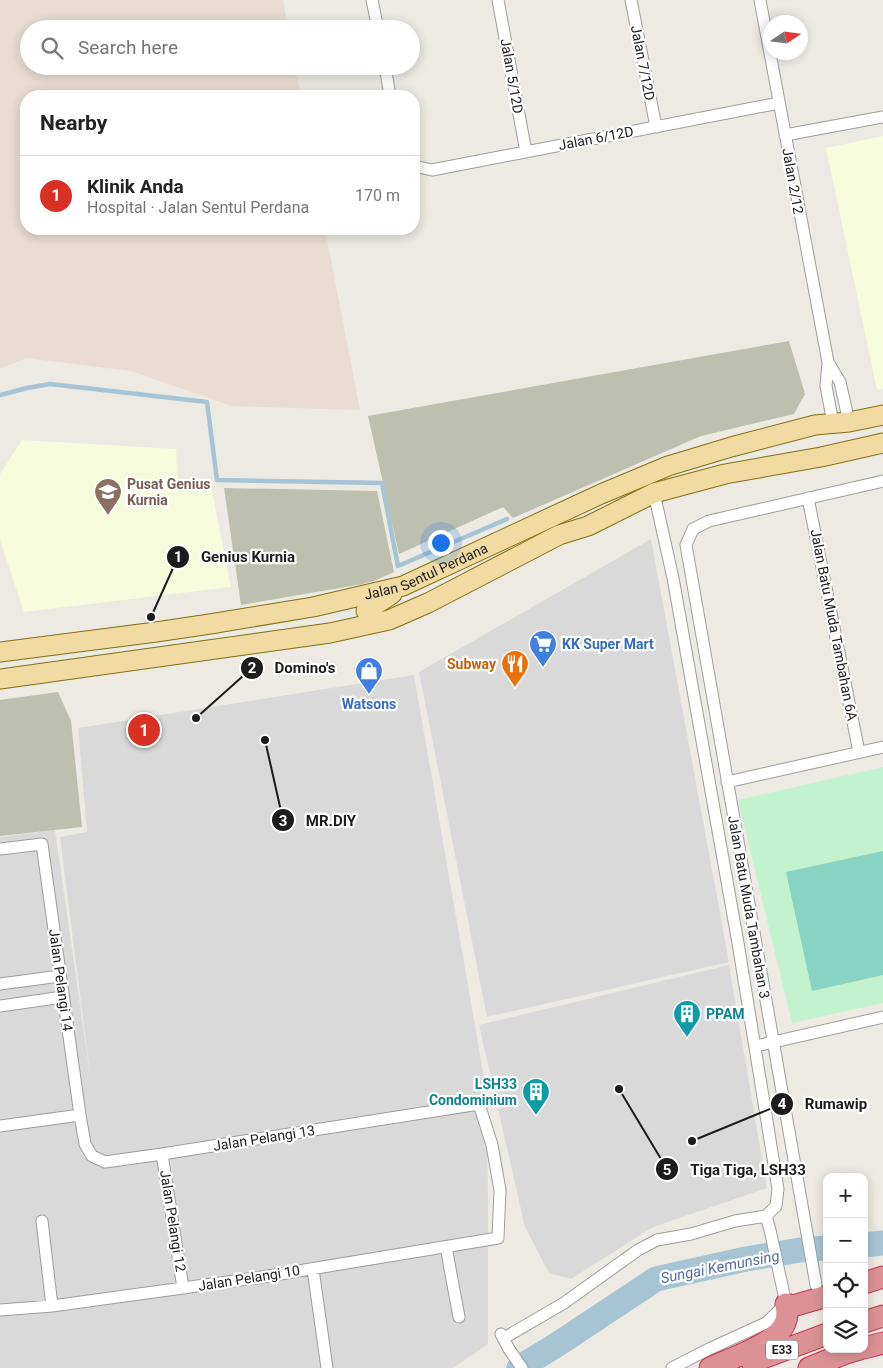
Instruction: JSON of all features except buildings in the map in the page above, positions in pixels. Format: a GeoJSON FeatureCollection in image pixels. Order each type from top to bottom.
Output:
{"type":"FeatureCollection","features":[{"type":"Feature","properties":{"kind":"highway"},"geometry":{"type":"LineString","coordinates":[[868,1282],[883,1277]]}},
{"type":"Feature","properties":{"kind":"highway"},"geometry":{"type":"LineString","coordinates":[[710,1368],[764,1344],[776,1336],[786,1322],[786,1304],[793,1306],[821,1290]]}},
{"type":"Feature","properties":{"kind":"highway"},"geometry":{"type":"LineString","coordinates":[[868,1321],[883,1316]]}},
{"type":"Feature","properties":{"kind":"highway","name":"E33"},"geometry":{"type":"LineString","coordinates":[[738,1368],[823,1336]]}},
{"type":"Feature","properties":{"kind":"highway"},"geometry":{"type":"LineString","coordinates":[[868,1347],[883,1343]]}},
{"type":"Feature","properties":{"kind":"highway","name":"E33"},"geometry":{"type":"LineString","coordinates":[[809,1368],[846,1353]]}},
{"type":"Feature","properties":{"kind":"main road","name":"Jalan Sentul Perdana"},"geometry":{"type":"LineString","coordinates":[[0,652],[156,632],[338,602],[403,586],[601,494],[668,466],[815,425],[841,426],[883,416]]}},
{"type":"Feature","properties":{"kind":"main road"},"geometry":{"type":"LineString","coordinates":[[841,426],[854,442],[876,444]]}},
{"type":"Feature","properties":{"kind":"main road"},"geometry":{"type":"LineString","coordinates":[[821,457],[835,445],[841,426]]}},
{"type":"Feature","properties":{"kind":"main road","name":"Jalan Sentul Perdana"},"geometry":{"type":"LineString","coordinates":[[368,618],[389,620],[428,603],[559,535],[588,526],[654,493],[725,474],[821,457],[876,444]]}},
{"type":"Feature","properties":{"kind":"main road"},"geometry":{"type":"LineString","coordinates":[[0,679],[330,633],[368,618],[403,586]]}},
{"type":"Feature","properties":{"kind":"main road"},"geometry":{"type":"LineString","coordinates":[[338,602],[368,618]]}},
{"type":"Feature","properties":{"kind":"street"},"geometry":{"type":"LineString","coordinates":[[372,0],[376,20]]}},
{"type":"Feature","properties":{"kind":"street","name":"Jalan 5/12D"},"geometry":{"type":"LineString","coordinates":[[498,0],[526,152]]}},
{"type":"Feature","properties":{"kind":"street","name":"Jalan 7/12D"},"geometry":{"type":"LineString","coordinates":[[631,0],[656,127]]}},
{"type":"Feature","properties":{"kind":"street","name":"Jalan 2/12"},"geometry":{"type":"LineString","coordinates":[[760,0],[828,362],[840,382],[841,426]]}},
{"type":"Feature","properties":{"kind":"street"},"geometry":{"type":"LineString","coordinates":[[386,75],[389,90]]}},
{"type":"Feature","properties":{"kind":"street","name":"Jalan 6/12D"},"geometry":{"type":"LineString","coordinates":[[420,167],[432,170],[779,103]]}},
{"type":"Feature","properties":{"kind":"street"},"geometry":{"type":"LineString","coordinates":[[785,135],[883,117]]}},
{"type":"Feature","properties":{"kind":"street"},"geometry":{"type":"LineString","coordinates":[[808,498],[883,481]]}},
{"type":"Feature","properties":{"kind":"street"},"geometry":{"type":"LineString","coordinates":[[522,1368],[502,1336],[564,1303],[638,1250],[658,1240],[691,1234],[735,1221],[766,1216],[776,1206],[778,1189],[756,1046],[676,597],[654,493]]}},
{"type":"Feature","properties":{"kind":"street","name":"Jalan Batu Muda Tambahan 3"},"geometry":{"type":"LineString","coordinates":[[808,498],[709,521],[693,530],[686,545],[804,1218],[812,1262],[821,1290]]}},
{"type":"Feature","properties":{"kind":"street","name":"Jalan Batu Muda Tambahan 6A"},"geometry":{"type":"LineString","coordinates":[[808,498],[859,752]]}},
{"type":"Feature","properties":{"kind":"street"},"geometry":{"type":"LineString","coordinates":[[728,782],[883,747]]}},
{"type":"Feature","properties":{"kind":"street","name":"Jalan Pelangi 14"},"geometry":{"type":"LineString","coordinates":[[0,849],[42,844],[80,1115]]}},
{"type":"Feature","properties":{"kind":"street"},"geometry":{"type":"LineString","coordinates":[[0,984],[60,976]]}},
{"type":"Feature","properties":{"kind":"street"},"geometry":{"type":"LineString","coordinates":[[0,1006],[63,997]]}},
{"type":"Feature","properties":{"kind":"street"},"geometry":{"type":"LineString","coordinates":[[756,1046],[883,1017]]}},
{"type":"Feature","properties":{"kind":"street","name":"Jalan Pelangi 13"},"geometry":{"type":"LineString","coordinates":[[80,1115],[85,1144],[92,1156],[105,1162],[479,1104],[492,1145],[500,1190],[498,1238]]}},
{"type":"Feature","properties":{"kind":"street"},"geometry":{"type":"LineString","coordinates":[[0,1126],[80,1115]]}},
{"type":"Feature","properties":{"kind":"street","name":"Jalan Pelangi 12"},"geometry":{"type":"LineString","coordinates":[[162,1154],[183,1288]]}},
{"type":"Feature","properties":{"kind":"street"},"geometry":{"type":"LineString","coordinates":[[672,1368],[766,1323],[786,1304],[766,1216]]}},
{"type":"Feature","properties":{"kind":"street"},"geometry":{"type":"LineString","coordinates":[[42,1221],[52,1306]]}},
{"type":"Feature","properties":{"kind":"street","name":"Jalan Pelangi 10"},"geometry":{"type":"LineString","coordinates":[[0,1310],[52,1306],[183,1288],[313,1269],[498,1238]]}},
{"type":"Feature","properties":{"kind":"street"},"geometry":{"type":"LineString","coordinates":[[446,1247],[459,1317]]}},
{"type":"Feature","properties":{"kind":"street"},"geometry":{"type":"LineString","coordinates":[[313,1269],[328,1368]]}},
{"type":"Feature","properties":{"kind":"shaded area"},"geometry":{"type":"Polygon","coordinates":[[[0,0],[283,0],[286,20],[20,20],[20,75],[297,75],[300,90],[20,90],[20,235],[326,235],[360,410],[232,406],[131,371],[26,358],[0,369],[0,0]]]}},
{"type":"Feature","properties":{"kind":"shaded area"},"geometry":{"type":"Polygon","coordinates":[[[883,136],[883,389],[877,390],[826,148],[883,136]]]}},
{"type":"Feature","properties":{"kind":"shaded area"},"geometry":{"type":"Polygon","coordinates":[[[789,341],[805,394],[794,414],[701,436],[513,518],[503,507],[399,554],[368,416],[789,341]]]}},
{"type":"Feature","properties":{"kind":"shaded area","name":"Pusat Genius Kurnia"},"geometry":{"type":"Polygon","coordinates":[[[22,440],[176,449],[179,492],[212,491],[231,587],[24,612],[0,540],[0,474],[22,440]]]}},
{"type":"Feature","properties":{"kind":"shaded area"},"geometry":{"type":"Polygon","coordinates":[[[224,488],[377,491],[394,572],[363,584],[241,605],[224,488]]]}},
{"type":"Feature","properties":{"kind":"shaded area"},"geometry":{"type":"Polygon","coordinates":[[[651,539],[729,962],[487,1017],[419,672],[651,539]]]}},
{"type":"Feature","properties":{"kind":"shaded area"},"geometry":{"type":"Polygon","coordinates":[[[414,675],[486,1089],[488,1344],[453,1368],[0,1368],[0,837],[55,830],[91,1081],[60,837],[87,832],[78,728],[414,675]]]}},
{"type":"Feature","properties":{"kind":"shaded area"},"geometry":{"type":"Polygon","coordinates":[[[58,692],[71,721],[82,827],[0,836],[0,700],[58,692]]]}},
{"type":"Feature","properties":{"kind":"shaded area"},"geometry":{"type":"Polygon","coordinates":[[[883,767],[883,1003],[792,1023],[738,800],[883,767]]]}},
{"type":"Feature","properties":{"kind":"shaded area"},"geometry":{"type":"Polygon","coordinates":[[[883,851],[883,975],[812,991],[786,872],[883,851]]]}},
{"type":"Feature","properties":{"kind":"shaded area"},"geometry":{"type":"Polygon","coordinates":[[[729,965],[767,1188],[653,1227],[571,1279],[549,1273],[525,1227],[479,1025],[729,965]]]}},
{"type":"Feature","properties":{"kind":"waterway"},"geometry":{"type":"LineString","coordinates":[[0,395],[50,384],[207,402],[217,480],[382,483],[398,566],[507,519]]}},
{"type":"Feature","properties":{"kind":"waterway","name":"Sungai Kemunsing"},"geometry":{"type":"LineString","coordinates":[[868,1245],[883,1243]]}},
{"type":"Feature","properties":{"kind":"waterway","name":"Sungai Kemunsing"},"geometry":{"type":"LineString","coordinates":[[519,1368],[656,1279],[746,1259],[823,1248]]}},
{"type":"Feature","properties":{"kind":"place","name":"Pusat Genius Kurnia"},"geometry":{"type":"Point","coordinates":[108,516]}},
{"type":"Feature","properties":{"kind":"place","name":"Genius Kurnia"},"geometry":{"type":"Point","coordinates":[151,617]}},
{"type":"Feature","properties":{"kind":"place","name":"KK Super Mart"},"geometry":{"type":"Point","coordinates":[543,668]}},
{"type":"Feature","properties":{"kind":"place","name":"Subway"},"geometry":{"type":"Point","coordinates":[515,688]}},
{"type":"Feature","properties":{"kind":"place","name":"Watsons"},"geometry":{"type":"Point","coordinates":[369,695]}},
{"type":"Feature","properties":{"kind":"place","name":"Domino's"},"geometry":{"type":"Point","coordinates":[196,718]}},
{"type":"Feature","properties":{"kind":"place","name":"Klinik Anda"},"geometry":{"type":"Point","coordinates":[144,730]}},
{"type":"Feature","properties":{"kind":"place","name":"MR.DIY"},"geometry":{"type":"Point","coordinates":[265,740]}},
{"type":"Feature","properties":{"kind":"place","name":"PPAM"},"geometry":{"type":"Point","coordinates":[687,1038]}},
{"type":"Feature","properties":{"kind":"place","name":"Tiga Tiga, LSH33"},"geometry":{"type":"Point","coordinates":[619,1089]}},
{"type":"Feature","properties":{"kind":"place","name":"LSH33 Condominium"},"geometry":{"type":"Point","coordinates":[536,1116]}},
{"type":"Feature","properties":{"kind":"place","name":"Rumawip"},"geometry":{"type":"Point","coordinates":[692,1141]}}]}
